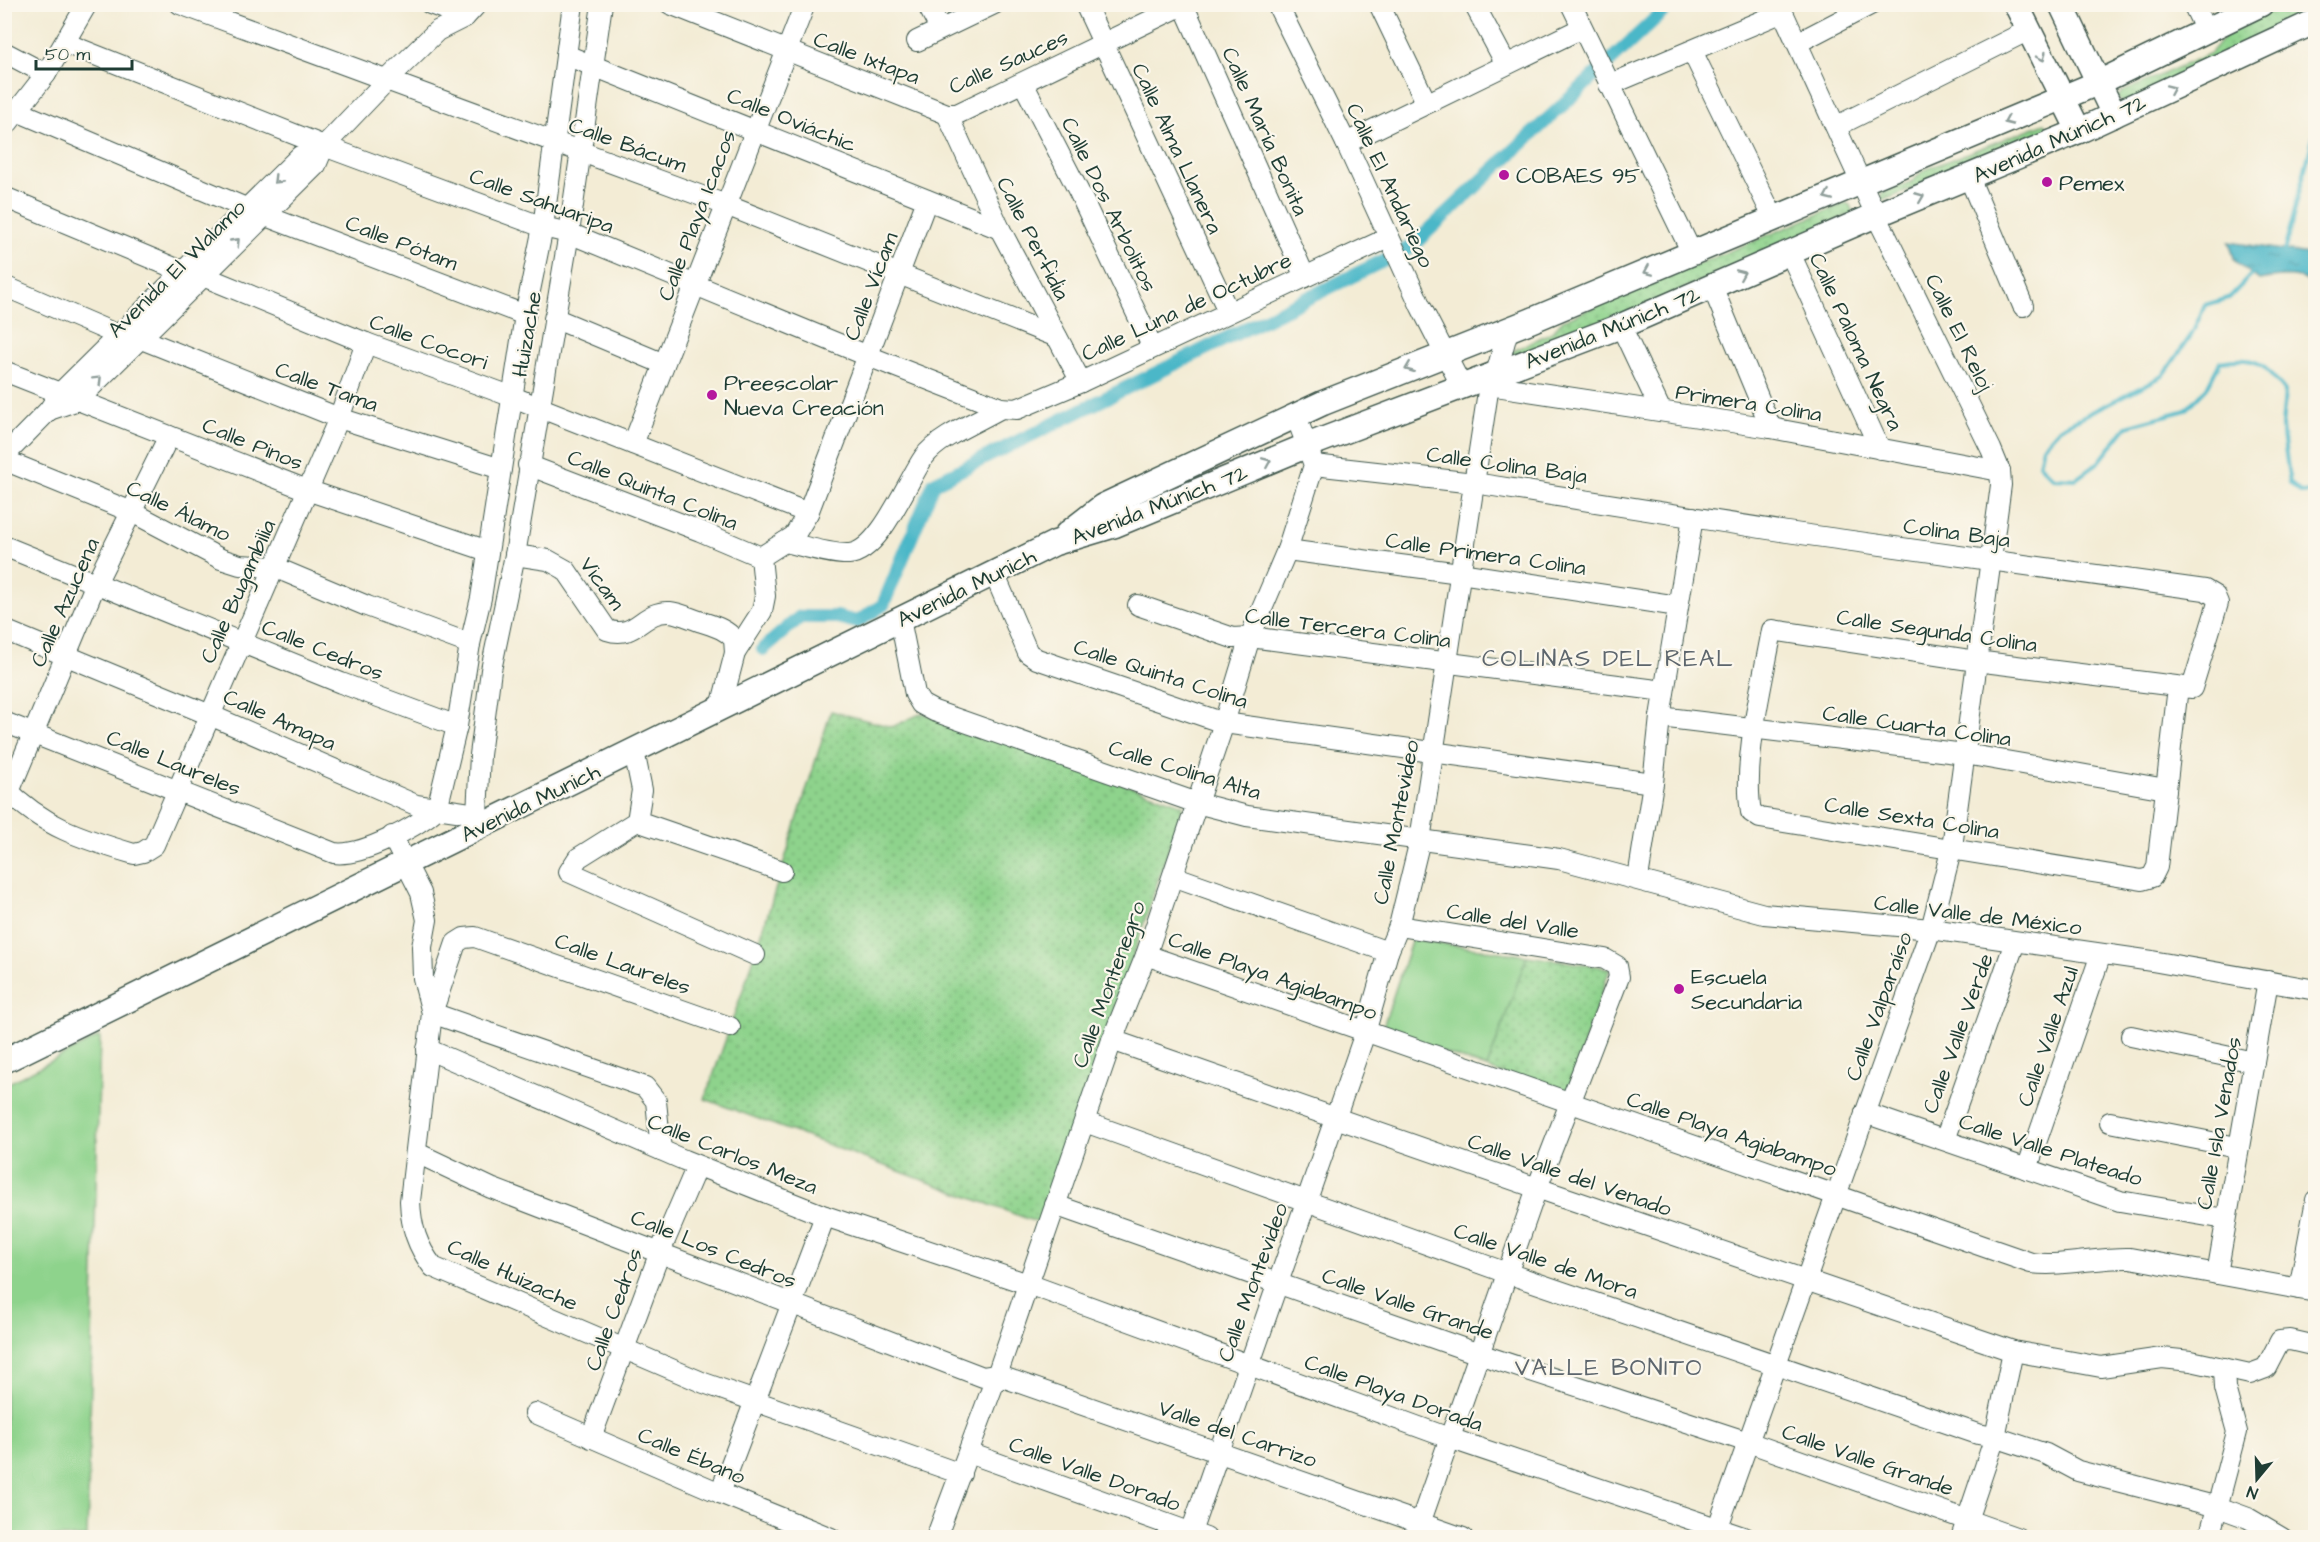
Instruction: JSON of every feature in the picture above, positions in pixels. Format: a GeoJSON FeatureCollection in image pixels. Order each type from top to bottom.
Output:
{"type":"FeatureCollection","features":[{"type":"Feature","properties":{"kind":"main road"},"geometry":{"type":"LineString","coordinates":[[2016,4],[2079,131]]}},
{"type":"Feature","properties":{"kind":"main road"},"geometry":{"type":"LineString","coordinates":[[2061,4],[2114,115]]}},
{"type":"Feature","properties":{"kind":"main road","name":"Avenida Múnich 72"},"geometry":{"type":"LineString","coordinates":[[1056,543],[1103,506],[1323,403],[1508,330],[2100,82],[2262,4]]}},
{"type":"Feature","properties":{"kind":"main road","name":"Avenida Múnich 72"},"geometry":{"type":"LineString","coordinates":[[1056,543],[1115,525],[1310,455],[1352,429],[1461,386],[1492,379],[1621,326],[1876,215],[2079,131],[2316,21]]}},
{"type":"Feature","properties":{"kind":"main road"},"geometry":{"type":"LineString","coordinates":[[1323,403],[1352,429]]}},
{"type":"Feature","properties":{"kind":"main road","name":"Avenida Munich"},"geometry":{"type":"LineString","coordinates":[[4,1061],[407,862],[474,823],[634,751],[1056,543]]}},
{"type":"Feature","properties":{"kind":"street","name":"Calle Bácum"},"geometry":{"type":"LineString","coordinates":[[180,4],[555,144],[726,205],[900,277],[1057,337]]}},
{"type":"Feature","properties":{"kind":"street","name":"Huizache"},"geometry":{"type":"LineString","coordinates":[[437,809],[457,726],[488,551],[525,315],[543,227],[573,4]]}},
{"type":"Feature","properties":{"kind":"street","name":"Huizache"},"geometry":{"type":"LineString","coordinates":[[474,823],[491,670],[515,555],[581,152],[602,4]]}},
{"type":"Feature","properties":{"kind":"street","name":"Calle Ixtapa"},"geometry":{"type":"LineString","coordinates":[[670,4],[947,114]]}},
{"type":"Feature","properties":{"kind":"street","name":"Calle Playa Icacos"},"geometry":{"type":"LineString","coordinates":[[633,444],[805,4]]}},
{"type":"Feature","properties":{"kind":"street"},"geometry":{"type":"LineString","coordinates":[[927,4],[940,29]]}},
{"type":"Feature","properties":{"kind":"street"},"geometry":{"type":"LineString","coordinates":[[917,41],[994,4]]}},
{"type":"Feature","properties":{"kind":"street","name":"Calle Alma Llanera"},"geometry":{"type":"LineString","coordinates":[[1085,4],[1228,311]]}},
{"type":"Feature","properties":{"kind":"street","name":"Calle El Andariego"},"geometry":{"type":"LineString","coordinates":[[1277,4],[1346,143],[1394,250],[1461,386]]}},
{"type":"Feature","properties":{"kind":"street"},"geometry":{"type":"LineString","coordinates":[[1379,4],[1426,102]]}},
{"type":"Feature","properties":{"kind":"street"},"geometry":{"type":"LineString","coordinates":[[1474,4],[1506,64]]}},
{"type":"Feature","properties":{"kind":"street"},"geometry":{"type":"LineString","coordinates":[[1571,4],[1692,253]]}},
{"type":"Feature","properties":{"kind":"street"},"geometry":{"type":"LineString","coordinates":[[1797,42],[1872,4]]}},
{"type":"Feature","properties":{"kind":"street"},"geometry":{"type":"LineString","coordinates":[[2193,4],[2206,31]]}},
{"type":"Feature","properties":{"kind":"street","name":"Calle Sauces"},"geometry":{"type":"LineString","coordinates":[[947,114],[957,114],[1184,5]]}},
{"type":"Feature","properties":{"kind":"street","name":"Calle María Bonita"},"geometry":{"type":"LineString","coordinates":[[1184,5],[1305,278]]}},
{"type":"Feature","properties":{"kind":"street"},"geometry":{"type":"LineString","coordinates":[[4,128],[46,74],[85,6]]}},
{"type":"Feature","properties":{"kind":"street","name":"Avenida El Walamo"},"geometry":{"type":"LineString","coordinates":[[4,458],[49,410],[139,338],[194,274],[255,212],[300,156],[324,146],[437,31],[454,8]]}},
{"type":"Feature","properties":{"kind":"street"},"geometry":{"type":"LineString","coordinates":[[1604,76],[1692,51],[1781,8]]}},
{"type":"Feature","properties":{"kind":"street","name":"Calle El Reloj"},"geometry":{"type":"LineString","coordinates":[[1781,8],[1863,182],[1876,215],[2000,471]]}},
{"type":"Feature","properties":{"kind":"street"},"geometry":{"type":"LineString","coordinates":[[1346,143],[1426,102],[1582,28]]}},
{"type":"Feature","properties":{"kind":"street"},"geometry":{"type":"LineString","coordinates":[[1837,126],[2029,30]]}},
{"type":"Feature","properties":{"kind":"street","name":"Calle Sahuaripa"},"geometry":{"type":"LineString","coordinates":[[65,43],[324,146],[543,227],[568,233],[1001,408]]}},
{"type":"Feature","properties":{"kind":"street"},"geometry":{"type":"LineString","coordinates":[[1692,51],[1774,219]]}},
{"type":"Feature","properties":{"kind":"street"},"geometry":{"type":"LineString","coordinates":[[4,52],[46,74]]}},
{"type":"Feature","properties":{"kind":"street","name":"Calle Oviáchic"},"geometry":{"type":"LineString","coordinates":[[566,56],[1000,229]]}},
{"type":"Feature","properties":{"kind":"street","name":"Calle Dos Arbolitos"},"geometry":{"type":"LineString","coordinates":[[1023,83],[1079,192],[1152,346]]}},
{"type":"Feature","properties":{"kind":"street","name":"Calle Pótam"},"geometry":{"type":"LineString","coordinates":[[17,111],[255,212],[525,315]]}},
{"type":"Feature","properties":{"kind":"street","name":"Calle Perfidia"},"geometry":{"type":"LineString","coordinates":[[947,114],[1000,229],[1081,382]]}},
{"type":"Feature","properties":{"kind":"street"},"geometry":{"type":"LineString","coordinates":[[1969,177],[2024,306]]}},
{"type":"Feature","properties":{"kind":"street","name":"Calle Cocori"},"geometry":{"type":"LineString","coordinates":[[4,197],[366,343],[513,397],[808,513]]}},
{"type":"Feature","properties":{"kind":"street","name":"Calle Vícam"},"geometry":{"type":"LineString","coordinates":[[761,557],[794,536],[808,513],[900,277],[927,200]]}},
{"type":"Feature","properties":{"kind":"street","name":"Calle Luna de Octubre"},"geometry":{"type":"LineString","coordinates":[[1001,408],[1017,409],[1081,382],[1152,346],[1305,278],[1394,250]]}},
{"type":"Feature","properties":{"kind":"street","name":"Calle Paloma Negra"},"geometry":{"type":"LineString","coordinates":[[1790,252],[1880,449]]}},
{"type":"Feature","properties":{"kind":"street","name":"Avenida El Walamo"},"geometry":{"type":"LineString","coordinates":[[69,396],[118,335],[194,274]]}},
{"type":"Feature","properties":{"kind":"street"},"geometry":{"type":"LineString","coordinates":[[4,286],[118,335]]}},
{"type":"Feature","properties":{"kind":"street"},"geometry":{"type":"LineString","coordinates":[[1712,286],[1771,428]]}},
{"type":"Feature","properties":{"kind":"street"},"geometry":{"type":"LineString","coordinates":[[554,318],[664,364]]}},
{"type":"Feature","properties":{"kind":"street"},"geometry":{"type":"LineString","coordinates":[[1621,326],[1661,411]]}},
{"type":"Feature","properties":{"kind":"street","name":"Calle Montevideo"},"geometry":{"type":"LineString","coordinates":[[1195,1536],[1218,1452],[1365,1033],[1388,952],[1400,926],[1420,840],[1492,379],[1508,330]]}},
{"type":"Feature","properties":{"kind":"street","name":"Calle Tama"},"geometry":{"type":"LineString","coordinates":[[139,338],[339,418],[501,469]]}},
{"type":"Feature","properties":{"kind":"street","name":"Calle Bugambilia"},"geometry":{"type":"LineString","coordinates":[[7,789],[48,824],[74,836],[134,854],[143,852],[154,845],[240,641],[339,418],[366,343]]}},
{"type":"Feature","properties":{"kind":"street","name":"Calle Pinos"},"geometry":{"type":"LineString","coordinates":[[4,371],[307,490],[488,551]]}},
{"type":"Feature","properties":{"kind":"street","name":"Primera Colina"},"geometry":{"type":"LineString","coordinates":[[1492,379],[2000,471]]}},
{"type":"Feature","properties":{"kind":"street"},"geometry":{"type":"LineString","coordinates":[[785,542],[849,554],[863,550],[873,540],[924,456],[941,441],[1001,408]]}},
{"type":"Feature","properties":{"kind":"street"},"geometry":{"type":"LineString","coordinates":[[1296,416],[1310,455]]}},
{"type":"Feature","properties":{"kind":"street","name":"Calle Azucena"},"geometry":{"type":"LineString","coordinates":[[7,789],[96,583],[169,436]]}},
{"type":"Feature","properties":{"kind":"street","name":"Calle Colina Baja"},"geometry":{"type":"LineString","coordinates":[[1310,455],[1693,517]]}},
{"type":"Feature","properties":{"kind":"street","name":"Calle Montenegro"},"geometry":{"type":"LineString","coordinates":[[936,1538],[997,1376],[1112,1040],[1146,955],[1224,723],[1250,637],[1287,550],[1310,455]]}},
{"type":"Feature","properties":{"kind":"street","name":"Calle Álamo"},"geometry":{"type":"LineString","coordinates":[[4,458],[132,512],[221,559],[240,565],[274,567],[366,606],[470,644]]}},
{"type":"Feature","properties":{"kind":"street","name":"Calle Quinta Colina"},"geometry":{"type":"LineString","coordinates":[[528,465],[761,557]]}},
{"type":"Feature","properties":{"kind":"street","name":"Calle Valparaíso"},"geometry":{"type":"LineString","coordinates":[[1716,1533],[1931,929],[1952,847],[2001,485],[2000,471]]}},
{"type":"Feature","properties":{"kind":"street"},"geometry":{"type":"LineString","coordinates":[[1638,878],[1653,783],[1660,717],[1693,517]]}},
{"type":"Feature","properties":{"kind":"street","name":"Colina Baja"},"geometry":{"type":"LineString","coordinates":[[1693,517],[2205,590],[2215,596],[2218,603],[2185,687]]}},
{"type":"Feature","properties":{"kind":"street","name":"Calle Cedros"},"geometry":{"type":"LineString","coordinates":[[4,546],[340,683],[457,726]]}},
{"type":"Feature","properties":{"kind":"street","name":"Calle Primera Colina"},"geometry":{"type":"LineString","coordinates":[[1287,550],[1678,606]]}},
{"type":"Feature","properties":{"kind":"street","name":"Vicam"},"geometry":{"type":"LineString","coordinates":[[515,555],[548,560],[566,570],[607,630],[618,634],[627,633],[648,617],[671,612],[725,631],[734,639],[735,653]]}},
{"type":"Feature","properties":{"kind":"street"},"geometry":{"type":"LineString","coordinates":[[722,707],[735,653],[762,611],[765,596],[761,557]]}},
{"type":"Feature","properties":{"kind":"street","name":"Calle Quinta Colina"},"geometry":{"type":"LineString","coordinates":[[994,573],[1028,653],[1037,659],[1224,723],[1653,783]]}},
{"type":"Feature","properties":{"kind":"street","name":"Calle Tercera Colina"},"geometry":{"type":"LineString","coordinates":[[1138,605],[1233,638],[1250,637],[1664,691]]}},
{"type":"Feature","properties":{"kind":"street","name":"Calle Colina Alta"},"geometry":{"type":"LineString","coordinates":[[900,619],[909,676],[921,704],[934,711],[1197,803],[1247,816],[1558,858],[1638,878]]}},
{"type":"Feature","properties":{"kind":"street","name":"Calle Amapa"},"geometry":{"type":"LineString","coordinates":[[4,630],[210,715],[416,805],[437,809],[474,823]]}},
{"type":"Feature","properties":{"kind":"street","name":"Calle Segunda Colina"},"geometry":{"type":"LineString","coordinates":[[1755,726],[1772,630],[1976,661],[2185,687]]}},
{"type":"Feature","properties":{"kind":"street"},"geometry":{"type":"LineString","coordinates":[[467,663],[491,670]]}},
{"type":"Feature","properties":{"kind":"street"},"geometry":{"type":"LineString","coordinates":[[2166,789],[2185,687]]}},
{"type":"Feature","properties":{"kind":"street","name":"Calle Cuarta Colina"},"geometry":{"type":"LineString","coordinates":[[1660,717],[1755,726],[1965,754],[2166,789]]}},
{"type":"Feature","properties":{"kind":"street","name":"Calle Laureles"},"geometry":{"type":"LineString","coordinates":[[4,722],[179,790],[325,851],[342,854],[392,837]]}},
{"type":"Feature","properties":{"kind":"street","name":"Calle Sexta Colina"},"geometry":{"type":"LineString","coordinates":[[1755,726],[1749,799],[1751,812],[1760,818],[1952,847],[2142,880],[2152,877],[2157,867],[2166,789]]}},
{"type":"Feature","properties":{"kind":"street"},"geometry":{"type":"LineString","coordinates":[[452,749],[480,755]]}},
{"type":"Feature","properties":{"kind":"street"},"geometry":{"type":"LineString","coordinates":[[634,751],[642,790],[637,821],[578,858],[570,867],[569,872],[755,955]]}},
{"type":"Feature","properties":{"kind":"street"},"geometry":{"type":"LineString","coordinates":[[392,837],[426,819],[437,809]]}},
{"type":"Feature","properties":{"kind":"street"},"geometry":{"type":"LineString","coordinates":[[637,821],[782,872]]}},
{"type":"Feature","properties":{"kind":"street","name":"Calle Huizache"},"geometry":{"type":"LineString","coordinates":[[392,837],[422,893],[427,920],[422,947],[423,978],[432,1013],[410,1201],[411,1224],[423,1255],[433,1267],[704,1383],[961,1474]]}},
{"type":"Feature","properties":{"kind":"street"},"geometry":{"type":"LineString","coordinates":[[1173,876],[1388,952]]}},
{"type":"Feature","properties":{"kind":"street","name":"Calle Valle de México"},"geometry":{"type":"LineString","coordinates":[[1638,878],[1764,914],[1931,929],[2101,954],[2316,990]]}},
{"type":"Feature","properties":{"kind":"street"},"geometry":{"type":"LineString","coordinates":[[427,920],[440,935],[460,940],[432,1013],[645,1087],[656,1101],[661,1150]]}},
{"type":"Feature","properties":{"kind":"street","name":"Calle del Valle"},"geometry":{"type":"LineString","coordinates":[[1400,926],[1605,959],[1617,966],[1619,977],[1572,1104]]}},
{"type":"Feature","properties":{"kind":"street","name":"Calle Laureles"},"geometry":{"type":"LineString","coordinates":[[460,940],[475,937],[730,1027]]}},
{"type":"Feature","properties":{"kind":"street","name":"Calle Valle Verde"},"geometry":{"type":"LineString","coordinates":[[1944,1140],[2015,942]]}},
{"type":"Feature","properties":{"kind":"street","name":"Calle Valle Azul"},"geometry":{"type":"LineString","coordinates":[[2027,1169],[2101,954]]}},
{"type":"Feature","properties":{"kind":"street","name":"Calle Playa Agiabampo"},"geometry":{"type":"LineString","coordinates":[[1146,955],[2031,1263],[2047,1265],[2116,1258],[2307,1291]]}},
{"type":"Feature","properties":{"kind":"street","name":"Calle Isla Venados"},"geometry":{"type":"LineString","coordinates":[[2217,1274],[2268,981]]}},
{"type":"Feature","properties":{"kind":"street"},"geometry":{"type":"LineString","coordinates":[[2132,1036],[2254,1062]]}},
{"type":"Feature","properties":{"kind":"street","name":"Calle Valle del Venado"},"geometry":{"type":"LineString","coordinates":[[1112,1040],[2013,1351],[2101,1366],[2162,1358],[2258,1372],[2266,1368],[2280,1341],[2290,1340],[2316,1346]]}},
{"type":"Feature","properties":{"kind":"street","name":"Calle Carlos Meza"},"geometry":{"type":"LineString","coordinates":[[427,1049],[697,1166],[825,1216],[1028,1284]]}},
{"type":"Feature","properties":{"kind":"street"},"geometry":{"type":"LineString","coordinates":[[1418,1530],[1537,1188],[1572,1104]]}},
{"type":"Feature","properties":{"kind":"street","name":"Calle Valle Plateado"},"geometry":{"type":"LineString","coordinates":[[1865,1113],[2120,1201],[2225,1219]]}},
{"type":"Feature","properties":{"kind":"street","name":"Calle Valle de Mora"},"geometry":{"type":"LineString","coordinates":[[1085,1122],[1507,1273],[1978,1434],[1995,1437]]}},
{"type":"Feature","properties":{"kind":"street"},"geometry":{"type":"LineString","coordinates":[[2110,1122],[2238,1147]]}},
{"type":"Feature","properties":{"kind":"street","name":"Calle Los Cedros"},"geometry":{"type":"LineString","coordinates":[[417,1153],[491,1188],[791,1304],[983,1377],[997,1376]]}},
{"type":"Feature","properties":{"kind":"street","name":"Calle Cedros"},"geometry":{"type":"LineString","coordinates":[[591,1437],[660,1252],[697,1166]]}},
{"type":"Feature","properties":{"kind":"street"},"geometry":{"type":"LineString","coordinates":[[2307,1291],[2316,1200]]}},
{"type":"Feature","properties":{"kind":"street","name":"Calle Valle Grande"},"geometry":{"type":"LineString","coordinates":[[1055,1205],[1479,1354],[1748,1442],[1964,1528],[2018,1538]]}},
{"type":"Feature","properties":{"kind":"street"},"geometry":{"type":"LineString","coordinates":[[720,1493],[825,1216]]}},
{"type":"Feature","properties":{"kind":"street","name":"Calle Playa Dorada"},"geometry":{"type":"LineString","coordinates":[[1028,1284],[1716,1533],[1746,1538]]}},
{"type":"Feature","properties":{"kind":"street"},"geometry":{"type":"LineString","coordinates":[[1964,1528],[1995,1437],[2013,1351]]}},
{"type":"Feature","properties":{"kind":"street"},"geometry":{"type":"LineString","coordinates":[[2209,1538],[2237,1432],[2225,1388],[2224,1368]]}},
{"type":"Feature","properties":{"kind":"street","name":"Valle del Carrizo"},"geometry":{"type":"LineString","coordinates":[[997,1376],[1218,1452],[1418,1530],[1463,1538]]}},
{"type":"Feature","properties":{"kind":"street","name":"Calle Ébano"},"geometry":{"type":"LineString","coordinates":[[535,1413],[831,1538]]}},
{"type":"Feature","properties":{"kind":"street"},"geometry":{"type":"LineString","coordinates":[[1995,1437],[2046,1454],[2078,1471],[2218,1507],[2248,1518],[2282,1538]]}},
{"type":"Feature","properties":{"kind":"street","name":"Calle Valle Dorado"},"geometry":{"type":"LineString","coordinates":[[969,1453],[1195,1536]]}},
{"type":"Feature","properties":{"kind":"green space"},"geometry":{"type":"Polygon","coordinates":[[[2282,5],[2315,5],[2315,14],[2127,105],[2117,98],[2122,92],[2211,53],[2229,30],[2282,5]]]}},
{"type":"Feature","properties":{"kind":"green space"},"geometry":{"type":"Polygon","coordinates":[[[2045,123],[2049,128],[2047,132],[2018,142],[2015,150],[1881,201],[1882,193],[1913,181],[1924,170],[2045,123]]]}},
{"type":"Feature","properties":{"kind":"green space"},"geometry":{"type":"Polygon","coordinates":[[[1846,203],[1850,205],[1853,213],[1510,366],[1511,352],[1552,332],[1563,320],[1846,203]]]}},
{"type":"Feature","properties":{"kind":"green space"},"geometry":{"type":"Polygon","coordinates":[[[831,711],[892,727],[922,713],[1183,805],[1044,1225],[705,1099],[755,955],[831,711]]]}},
{"type":"Feature","properties":{"kind":"green space"},"geometry":{"type":"Polygon","coordinates":[[[1412,939],[1610,968],[1566,1097],[1382,1030],[1412,939]]]}},
{"type":"Feature","properties":{"kind":"green space"},"geometry":{"type":"Polygon","coordinates":[[[1412,939],[1527,956],[1487,1068],[1382,1030],[1412,939]]]}},
{"type":"Feature","properties":{"kind":"green space"},"geometry":{"type":"Polygon","coordinates":[[[100,1036],[87,1537],[5,1537],[5,1085],[100,1036]]]}},
{"type":"Feature","properties":{"kind":"water"},"geometry":{"type":"Polygon","coordinates":[[[2229,242],[2315,255],[2315,290],[2305,280],[2298,278],[2282,277],[2259,280],[2235,261],[2229,242]]]}},
{"type":"Feature","properties":{"kind":"waterway"},"geometry":{"type":"LineString","coordinates":[[763,649],[800,617],[837,617],[857,622],[883,605],[934,483],[1411,247],[1671,4]]}},
{"type":"Feature","properties":{"kind":"waterway"},"geometry":{"type":"LineString","coordinates":[[2284,252],[2316,126]]}},
{"type":"Feature","properties":{"kind":"waterway"},"geometry":{"type":"LineString","coordinates":[[2255,271],[2229,298],[2205,305],[2192,334],[2163,376],[2060,428],[2043,447],[2039,464],[2053,478],[2076,479],[2099,462],[2127,426],[2186,410],[2207,388],[2220,362],[2243,360],[2258,363],[2285,391],[2282,427],[2290,483],[2301,493],[2316,492]]}},
{"type":"Feature","properties":{"kind":"place","name":"COBAES 95"},"geometry":{"type":"Point","coordinates":[1504,175]}},
{"type":"Feature","properties":{"kind":"place","name":"Pemex"},"geometry":{"type":"Point","coordinates":[2047,182]}},
{"type":"Feature","properties":{"kind":"place","name":"Preescolar Nueva Creación"},"geometry":{"type":"Point","coordinates":[712,395]}},
{"type":"Feature","properties":{"kind":"place","name":"Escuela Secundaria"},"geometry":{"type":"Point","coordinates":[1679,989]}},
{"type":"Feature","properties":{"kind":"district","name":"COLINAS DEL REAL"},"geometry":{"type":"Point","coordinates":[1608,658]}},
{"type":"Feature","properties":{"kind":"district","name":"VALLE BONITO"},"geometry":{"type":"Point","coordinates":[1609,1367]}}]}
